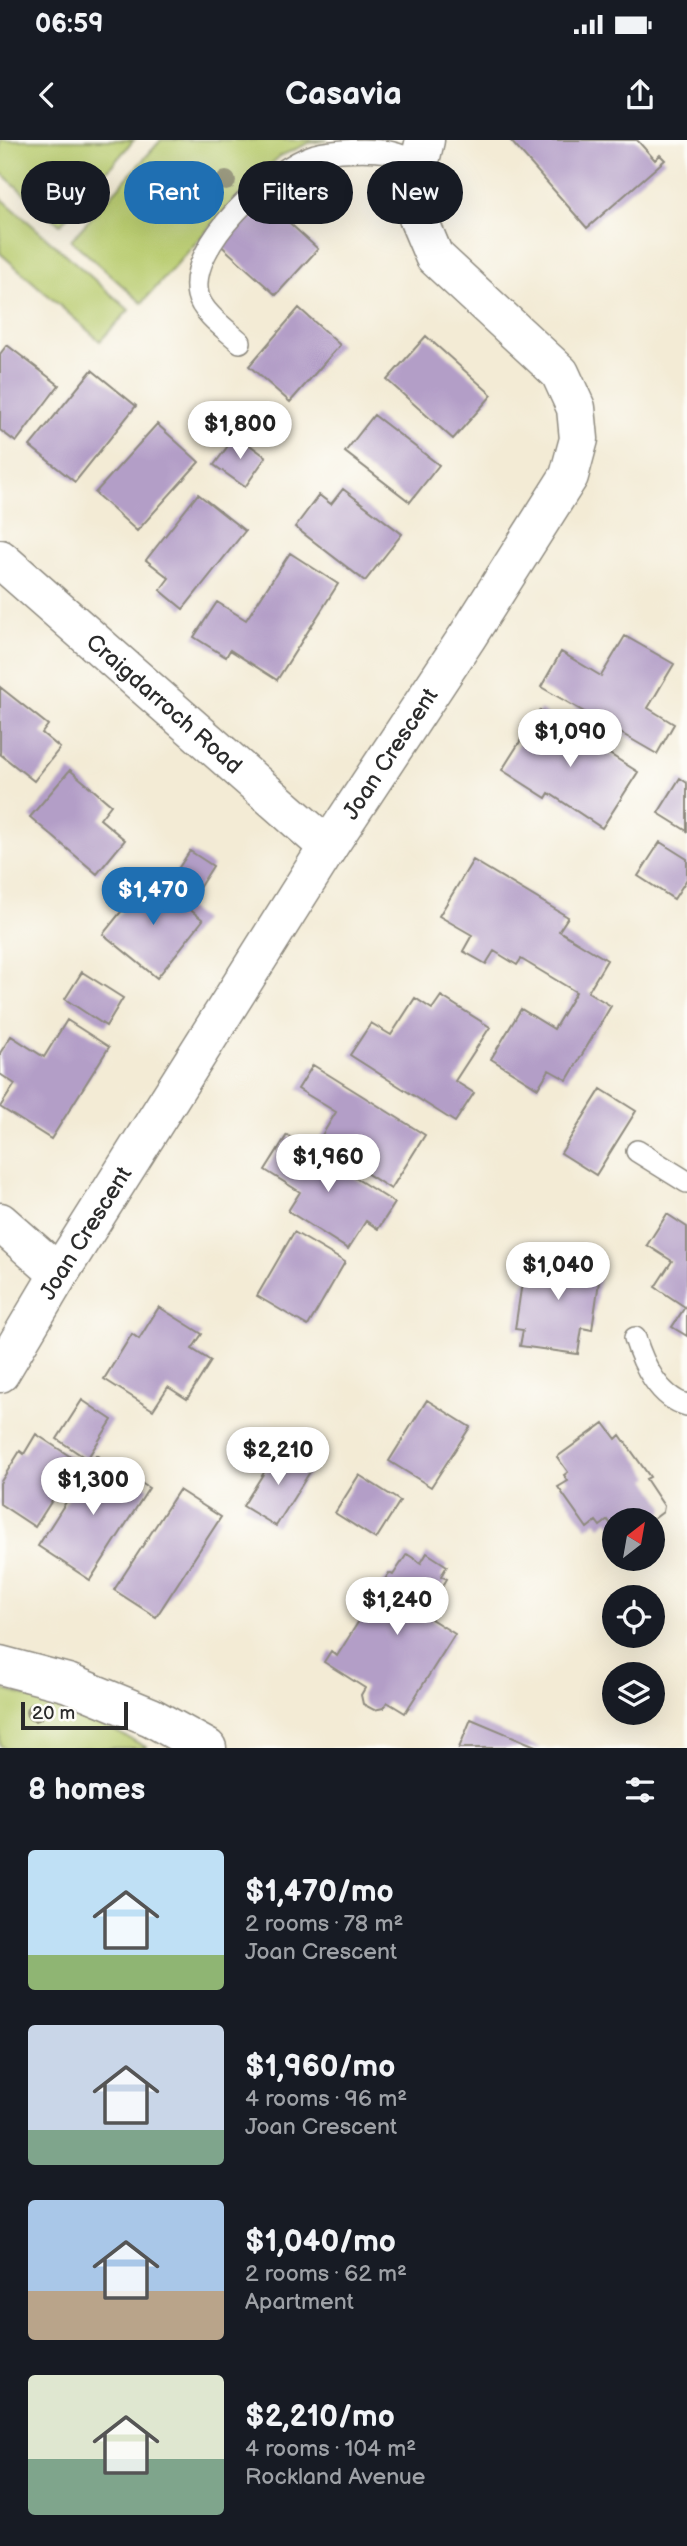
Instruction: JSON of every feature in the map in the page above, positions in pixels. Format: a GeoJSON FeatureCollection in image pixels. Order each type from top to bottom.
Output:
{"type":"FeatureCollection","features":[{"type":"Feature","properties":{"kind":"street","name":"Joan Crescent"},"geometry":{"type":"LineString","coordinates":[[0,1373],[59,1274],[328,847],[467,637],[569,476],[579,439],[576,408],[560,373],[434,256],[418,218],[415,182],[420,147]]}},
{"type":"Feature","properties":{"kind":"street","name":"Craigdarroch Road"},"geometry":{"type":"LineString","coordinates":[[0,559],[328,847]]}},
{"type":"Feature","properties":{"kind":"street"},"geometry":{"type":"LineString","coordinates":[[0,1222],[59,1274]]}},
{"type":"Feature","properties":{"kind":"street"},"geometry":{"type":"LineString","coordinates":[[0,1665],[68,1683],[151,1717],[207,1748]]}},
{"type":"Feature","properties":{"kind":"lane"},"geometry":{"type":"LineString","coordinates":[[240,342],[203,306],[198,296],[197,282],[208,250],[220,230],[255,192],[283,169],[315,155],[357,151],[390,152],[420,147]]}},
{"type":"Feature","properties":{"kind":"lane"},"geometry":{"type":"LineString","coordinates":[[637,1151],[687,1182]]}},
{"type":"Feature","properties":{"kind":"lane"},"geometry":{"type":"LineString","coordinates":[[635,1338],[659,1387],[681,1404],[687,1405]]}},
{"type":"Feature","properties":{"kind":"green space"},"geometry":{"type":"Polygon","coordinates":[[[0,140],[134,140],[110,168],[110,161],[21,161],[21,191],[0,172],[0,140]]]}},
{"type":"Feature","properties":{"kind":"green space"},"geometry":{"type":"Polygon","coordinates":[[[161,140],[328,140],[309,143],[274,161],[238,161],[238,197],[224,212],[224,161],[142,161],[161,140]]]}},
{"type":"Feature","properties":{"kind":"green space"},"geometry":{"type":"Polygon","coordinates":[[[124,181],[124,224],[213,224],[142,303],[71,240],[85,224],[110,224],[110,197],[124,181]]]}},
{"type":"Feature","properties":{"kind":"green space"},"geometry":{"type":"Polygon","coordinates":[[[0,197],[21,215],[21,224],[31,224],[129,310],[100,341],[0,253],[0,197]]]}},
{"type":"Feature","properties":{"kind":"green space"},"geometry":{"type":"Polygon","coordinates":[[[0,1689],[76,1714],[148,1748],[5,1748],[0,1746],[0,1689]]]}},
{"type":"Feature","properties":{"kind":"building"},"geometry":{"type":"Polygon","coordinates":[[[510,140],[637,140],[655,160],[660,155],[665,160],[587,228],[510,140]]]}},
{"type":"Feature","properties":{"kind":"building"},"geometry":{"type":"Polygon","coordinates":[[[238,218],[238,224],[291,224],[318,249],[276,295],[217,242],[238,218]]]}},
{"type":"Feature","properties":{"kind":"building"},"geometry":{"type":"Polygon","coordinates":[[[299,308],[340,345],[290,402],[249,366],[299,308]]]}},
{"type":"Feature","properties":{"kind":"building"},"geometry":{"type":"Polygon","coordinates":[[[426,336],[492,395],[453,439],[387,380],[426,336]]]}},
{"type":"Feature","properties":{"kind":"building"},"geometry":{"type":"Polygon","coordinates":[[[7,345],[59,385],[16,442],[0,430],[0,354],[7,345]]]}},
{"type":"Feature","properties":{"kind":"building"},"geometry":{"type":"Polygon","coordinates":[[[92,370],[136,406],[75,482],[30,446],[92,370]]]}},
{"type":"Feature","properties":{"kind":"building"},"geometry":{"type":"Polygon","coordinates":[[[374,415],[439,465],[410,502],[345,452],[374,415]]]}},
{"type":"Feature","properties":{"kind":"building"},"geometry":{"type":"Polygon","coordinates":[[[157,424],[199,462],[137,531],[95,493],[157,424]]]}},
{"type":"Feature","properties":{"kind":"building"},"geometry":{"type":"Polygon","coordinates":[[[236,435],[266,457],[245,487],[214,465],[236,435]]]}},
{"type":"Feature","properties":{"kind":"building"},"geometry":{"type":"Polygon","coordinates":[[[343,489],[402,534],[365,581],[295,527],[319,495],[331,504],[343,489]]]}},
{"type":"Feature","properties":{"kind":"building"},"geometry":{"type":"Polygon","coordinates":[[[198,494],[245,531],[183,609],[160,590],[169,578],[146,560],[198,494]]]}},
{"type":"Feature","properties":{"kind":"building"},"geometry":{"type":"Polygon","coordinates":[[[290,553],[338,584],[277,680],[230,650],[226,657],[194,637],[217,602],[246,620],[290,553]]]}},
{"type":"Feature","properties":{"kind":"building"},"geometry":{"type":"Polygon","coordinates":[[[625,636],[674,664],[648,708],[674,724],[657,754],[541,687],[561,652],[601,676],[625,636]]]}},
{"type":"Feature","properties":{"kind":"building"},"geometry":{"type":"Polygon","coordinates":[[[0,687],[48,725],[42,733],[60,748],[34,781],[0,754],[0,687]]]}},
{"type":"Feature","properties":{"kind":"building"},"geometry":{"type":"Polygon","coordinates":[[[540,710],[638,772],[602,828],[549,793],[546,798],[502,770],[540,710]]]}},
{"type":"Feature","properties":{"kind":"building"},"geometry":{"type":"Polygon","coordinates":[[[70,770],[111,805],[100,819],[125,840],[97,874],[30,817],[70,770]]]}},
{"type":"Feature","properties":{"kind":"building"},"geometry":{"type":"Polygon","coordinates":[[[680,778],[687,783],[687,831],[658,813],[680,778]]]}},
{"type":"Feature","properties":{"kind":"building"},"geometry":{"type":"Polygon","coordinates":[[[660,842],[687,859],[687,879],[674,899],[638,876],[660,842]]]}},
{"type":"Feature","properties":{"kind":"building"},"geometry":{"type":"Polygon","coordinates":[[[190,851],[213,866],[195,894],[172,878],[190,851]]]}},
{"type":"Feature","properties":{"kind":"building"},"geometry":{"type":"Polygon","coordinates":[[[473,860],[568,917],[559,931],[607,960],[588,992],[611,1006],[567,1080],[549,1070],[538,1088],[491,1059],[521,1009],[554,1029],[576,992],[521,959],[517,965],[494,951],[486,964],[463,951],[472,935],[439,916],[473,860]]]}},
{"type":"Feature","properties":{"kind":"building"},"geometry":{"type":"Polygon","coordinates":[[[149,877],[203,920],[157,978],[103,934],[149,877]]]}},
{"type":"Feature","properties":{"kind":"building"},"geometry":{"type":"Polygon","coordinates":[[[82,972],[123,998],[106,1026],[65,999],[82,972]]]}},
{"type":"Feature","properties":{"kind":"building"},"geometry":{"type":"Polygon","coordinates":[[[441,996],[490,1027],[455,1081],[474,1093],[455,1122],[350,1055],[371,1023],[391,1035],[415,998],[432,1009],[441,996]]]}},
{"type":"Feature","properties":{"kind":"building"},"geometry":{"type":"Polygon","coordinates":[[[67,1020],[109,1047],[51,1139],[0,1107],[15,1084],[0,1074],[0,1053],[11,1036],[44,1057],[67,1020]]]}},
{"type":"Feature","properties":{"kind":"building"},"geometry":{"type":"Polygon","coordinates":[[[313,1065],[425,1135],[391,1189],[318,1142],[336,1112],[298,1089],[313,1065]]]}},
{"type":"Feature","properties":{"kind":"building"},"geometry":{"type":"Polygon","coordinates":[[[601,1089],[636,1111],[596,1175],[561,1153],[601,1089]]]}},
{"type":"Feature","properties":{"kind":"building"},"geometry":{"type":"Polygon","coordinates":[[[287,1135],[395,1203],[378,1229],[366,1221],[348,1249],[288,1211],[300,1192],[265,1170],[287,1135]]]}},
{"type":"Feature","properties":{"kind":"building"},"geometry":{"type":"Polygon","coordinates":[[[667,1214],[687,1227],[687,1336],[672,1327],[685,1307],[655,1287],[672,1261],[647,1245],[667,1214]]]}},
{"type":"Feature","properties":{"kind":"building"},"geometry":{"type":"Polygon","coordinates":[[[294,1232],[345,1262],[308,1326],[257,1296],[294,1232]]]}},
{"type":"Feature","properties":{"kind":"building"},"geometry":{"type":"Polygon","coordinates":[[[540,1252],[602,1261],[592,1330],[582,1328],[578,1354],[520,1346],[523,1330],[515,1329],[521,1289],[540,1252]]]}},
{"type":"Feature","properties":{"kind":"building"},"geometry":{"type":"Polygon","coordinates":[[[159,1307],[202,1334],[192,1349],[211,1361],[187,1399],[168,1387],[153,1410],[104,1379],[132,1334],[139,1339],[159,1307]]]}},
{"type":"Feature","properties":{"kind":"building"},"geometry":{"type":"Polygon","coordinates":[[[82,1400],[112,1420],[87,1459],[57,1439],[82,1400]]]}},
{"type":"Feature","properties":{"kind":"building"},"geometry":{"type":"Polygon","coordinates":[[[427,1400],[470,1427],[431,1487],[389,1461],[427,1400]]]}},
{"type":"Feature","properties":{"kind":"building"},"geometry":{"type":"Polygon","coordinates":[[[604,1423],[616,1439],[620,1435],[650,1477],[646,1479],[664,1508],[602,1508],[602,1524],[600,1526],[596,1521],[587,1528],[558,1487],[568,1481],[564,1475],[568,1472],[557,1457],[604,1423]]]}},
{"type":"Feature","properties":{"kind":"building"},"geometry":{"type":"Polygon","coordinates":[[[36,1434],[77,1461],[35,1527],[0,1504],[0,1483],[20,1451],[24,1454],[36,1434]]]}},
{"type":"Feature","properties":{"kind":"building"},"geometry":{"type":"Polygon","coordinates":[[[280,1447],[313,1467],[276,1526],[243,1506],[280,1447]]]}},
{"type":"Feature","properties":{"kind":"building"},"geometry":{"type":"Polygon","coordinates":[[[96,1455],[149,1488],[90,1580],[38,1546],[96,1455]]]}},
{"type":"Feature","properties":{"kind":"building"},"geometry":{"type":"Polygon","coordinates":[[[359,1475],[400,1501],[376,1539],[335,1513],[359,1475]]]}},
{"type":"Feature","properties":{"kind":"building"},"geometry":{"type":"Polygon","coordinates":[[[179,1490],[221,1517],[156,1617],[114,1590],[179,1490]]]}},
{"type":"Feature","properties":{"kind":"building"},"geometry":{"type":"Polygon","coordinates":[[[427,1553],[447,1566],[441,1576],[447,1579],[434,1601],[440,1606],[431,1619],[455,1634],[405,1713],[387,1702],[383,1708],[374,1710],[363,1704],[361,1695],[365,1688],[324,1662],[331,1651],[337,1656],[389,1573],[393,1575],[407,1554],[421,1563],[427,1553]]]}},
{"type":"Feature","properties":{"kind":"building"},"geometry":{"type":"Polygon","coordinates":[[[471,1719],[540,1748],[459,1748],[471,1719]]]}}]}
